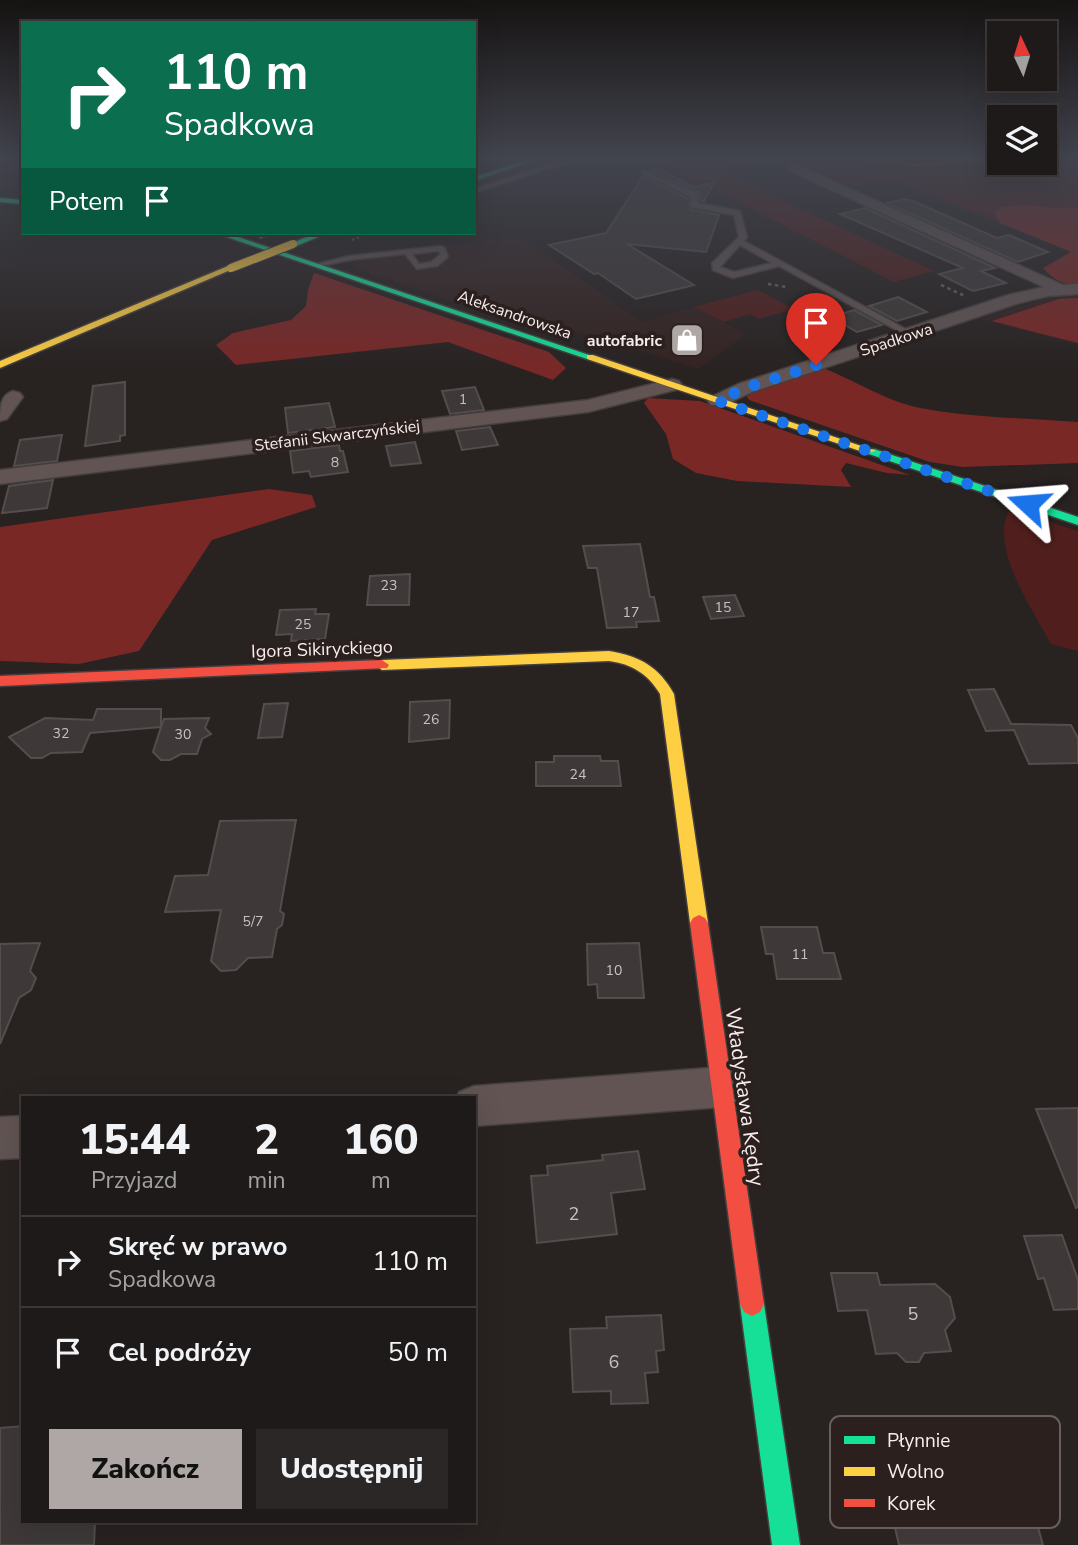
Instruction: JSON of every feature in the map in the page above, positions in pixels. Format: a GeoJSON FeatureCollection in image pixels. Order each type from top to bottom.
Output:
{"type":"FeatureCollection","features":[{"type":"Feature","properties":{"kind":"main road","name":"Aleksandrowska"},"geometry":{"type":"LineString","coordinates":[[225,235],[1078,521]]}},
{"type":"Feature","properties":{"kind":"main road"},"geometry":{"type":"LineString","coordinates":[[226,250],[264,235]]}},
{"type":"Feature","properties":{"kind":"main road"},"geometry":{"type":"LineString","coordinates":[[0,365],[231,268],[318,235]]}},
{"type":"Feature","properties":{"kind":"main road","name":"Igora Sikiryckiego"},"geometry":{"type":"LineString","coordinates":[[0,681],[610,656],[644,664]]}},
{"type":"Feature","properties":{"kind":"main road","name":"Władysława Kędry"},"geometry":{"type":"LineString","coordinates":[[644,664],[658,677],[667,694],[786,1545]]}},
{"type":"Feature","properties":{"kind":"street"},"geometry":{"type":"LineString","coordinates":[[933,230],[1069,290]]}},
{"type":"Feature","properties":{"kind":"street","name":"Spadkowa"},"geometry":{"type":"LineString","coordinates":[[718,401],[745,388],[1014,299],[1069,290]]}},
{"type":"Feature","properties":{"kind":"street","name":"Stefanii Skwarczyńskiej"},"geometry":{"type":"LineString","coordinates":[[0,477],[589,406],[672,385]]}},
{"type":"Feature","properties":{"kind":"street"},"geometry":{"type":"LineString","coordinates":[[0,415],[13,397]]}},
{"type":"Feature","properties":{"kind":"street"},"geometry":{"type":"LineString","coordinates":[[476,1106],[722,1087]]}},
{"type":"Feature","properties":{"kind":"street"},"geometry":{"type":"LineString","coordinates":[[0,1138],[21,1137]]}},
{"type":"Feature","properties":{"kind":"lane"},"geometry":{"type":"LineString","coordinates":[[741,230],[743,237],[740,242],[715,265],[716,268],[733,275],[778,264]]}},
{"type":"Feature","properties":{"kind":"lane"},"geometry":{"type":"LineString","coordinates":[[740,242],[910,334]]}},
{"type":"Feature","properties":{"kind":"lane"},"geometry":{"type":"LineString","coordinates":[[317,265],[340,259],[407,252]]}},
{"type":"Feature","properties":{"kind":"shaded area"},"geometry":{"type":"Polygon","coordinates":[[[793,230],[846,230],[934,271],[894,282],[793,230]]]}},
{"type":"Feature","properties":{"kind":"shaded area"},"geometry":{"type":"Polygon","coordinates":[[[1017,230],[1078,230],[1078,285],[1059,281],[1043,268],[1071,252],[1017,230]]]}},
{"type":"Feature","properties":{"kind":"shaded area"},"geometry":{"type":"Polygon","coordinates":[[[520,237],[642,322],[693,307],[747,334],[699,369],[571,330],[548,333],[539,330],[539,325],[523,325],[478,310],[478,307],[472,304],[464,305],[352,267],[362,252],[520,237]]]}},
{"type":"Feature","properties":{"kind":"shaded area"},"geometry":{"type":"Polygon","coordinates":[[[314,273],[549,352],[566,368],[553,380],[448,342],[236,365],[216,345],[233,333],[291,320],[306,306],[314,273]]]}},
{"type":"Feature","properties":{"kind":"shaded area"},"geometry":{"type":"Polygon","coordinates":[[[758,290],[794,309],[758,319],[750,314],[724,322],[693,307],[758,290]]]}},
{"type":"Feature","properties":{"kind":"shaded area"},"geometry":{"type":"Polygon","coordinates":[[[1078,295],[1078,345],[980,319],[1052,296],[1078,295]]]}},
{"type":"Feature","properties":{"kind":"shaded area"},"geometry":{"type":"Polygon","coordinates":[[[1078,298],[1078,343],[992,321],[1059,299],[1078,298]]]}},
{"type":"Feature","properties":{"kind":"shaded area"},"geometry":{"type":"Polygon","coordinates":[[[820,367],[885,397],[912,406],[963,414],[1078,422],[1078,463],[963,467],[930,462],[749,400],[747,397],[750,391],[820,367]]]}},
{"type":"Feature","properties":{"kind":"shaded area"},"geometry":{"type":"Polygon","coordinates":[[[648,398],[700,401],[910,475],[887,473],[846,463],[841,470],[851,487],[737,481],[696,473],[673,459],[666,434],[644,403],[648,398]]]}},
{"type":"Feature","properties":{"kind":"shaded area"},"geometry":{"type":"Polygon","coordinates":[[[269,489],[312,495],[316,507],[212,540],[139,651],[79,664],[0,661],[0,527],[269,489]]]}},
{"type":"Feature","properties":{"kind":"shaded area"},"geometry":{"type":"Polygon","coordinates":[[[1008,512],[1021,513],[1078,531],[1078,651],[1051,644],[1025,598],[1009,562],[1005,544],[1004,527],[1008,512]]]}},
{"type":"Feature","properties":{"kind":"building"},"geometry":{"type":"Polygon","coordinates":[[[608,230],[714,230],[706,252],[627,244],[694,285],[636,299],[549,245],[606,233],[608,230]]]}},
{"type":"Feature","properties":{"kind":"building"},"geometry":{"type":"Polygon","coordinates":[[[877,230],[913,230],[995,268],[981,271],[1006,283],[973,291],[939,274],[963,268],[877,230]]]}},
{"type":"Feature","properties":{"kind":"building"},"geometry":{"type":"Polygon","coordinates":[[[947,230],[979,230],[997,238],[1009,235],[1048,252],[1018,262],[947,230]]]}},
{"type":"Feature","properties":{"kind":"building"},"geometry":{"type":"Polygon","coordinates":[[[898,297],[927,312],[897,321],[869,306],[898,297]]]}},
{"type":"Feature","properties":{"kind":"building"},"geometry":{"type":"Polygon","coordinates":[[[854,310],[882,325],[857,332],[831,317],[854,310]]]}},
{"type":"Feature","properties":{"kind":"building"},"geometry":{"type":"Polygon","coordinates":[[[125,382],[125,435],[120,436],[120,441],[85,446],[93,386],[125,382]]]}},
{"type":"Feature","properties":{"kind":"building"},"geometry":{"type":"Polygon","coordinates":[[[475,387],[484,410],[450,414],[442,391],[475,387]]]}},
{"type":"Feature","properties":{"kind":"building"},"geometry":{"type":"Polygon","coordinates":[[[329,403],[335,427],[288,433],[285,408],[329,403]]]}},
{"type":"Feature","properties":{"kind":"building"},"geometry":{"type":"Polygon","coordinates":[[[490,427],[498,445],[462,450],[456,431],[490,427]]]}},
{"type":"Feature","properties":{"kind":"building"},"geometry":{"type":"Polygon","coordinates":[[[62,435],[57,461],[14,466],[20,440],[62,435]]]}},
{"type":"Feature","properties":{"kind":"building"},"geometry":{"type":"Polygon","coordinates":[[[415,442],[421,463],[391,466],[386,446],[415,442]]]}},
{"type":"Feature","properties":{"kind":"building"},"geometry":{"type":"Polygon","coordinates":[[[339,445],[348,472],[311,477],[309,471],[293,473],[290,451],[339,445]]]}},
{"type":"Feature","properties":{"kind":"building"},"geometry":{"type":"Polygon","coordinates":[[[53,480],[47,508],[2,513],[9,486],[53,480]]]}},
{"type":"Feature","properties":{"kind":"building"},"geometry":{"type":"Polygon","coordinates":[[[640,544],[650,597],[654,597],[659,621],[636,622],[637,627],[607,628],[597,568],[588,568],[583,546],[640,544]]]}},
{"type":"Feature","properties":{"kind":"building"},"geometry":{"type":"Polygon","coordinates":[[[410,574],[409,605],[367,605],[370,576],[410,574]]]}},
{"type":"Feature","properties":{"kind":"building"},"geometry":{"type":"Polygon","coordinates":[[[735,595],[744,616],[711,619],[703,597],[735,595]]]}},
{"type":"Feature","properties":{"kind":"building"},"geometry":{"type":"Polygon","coordinates":[[[316,609],[315,614],[329,614],[325,639],[291,641],[292,634],[276,635],[280,610],[316,609]]]}},
{"type":"Feature","properties":{"kind":"building"},"geometry":{"type":"Polygon","coordinates":[[[994,689],[1011,724],[1071,725],[1078,738],[1078,763],[1029,764],[1014,730],[986,731],[968,690],[994,689]]]}},
{"type":"Feature","properties":{"kind":"building"},"geometry":{"type":"Polygon","coordinates":[[[450,700],[449,738],[409,742],[410,702],[450,700]]]}},
{"type":"Feature","properties":{"kind":"building"},"geometry":{"type":"Polygon","coordinates":[[[288,703],[282,737],[258,738],[264,704],[288,703]]]}},
{"type":"Feature","properties":{"kind":"building"},"geometry":{"type":"Polygon","coordinates":[[[97,709],[161,709],[161,727],[90,733],[82,752],[51,753],[42,758],[31,758],[9,737],[45,718],[93,720],[97,709]]]}},
{"type":"Feature","properties":{"kind":"building"},"geometry":{"type":"Polygon","coordinates":[[[209,718],[205,728],[211,734],[202,739],[197,754],[181,754],[170,760],[161,760],[153,752],[164,719],[209,718]]]}},
{"type":"Feature","properties":{"kind":"building"},"geometry":{"type":"Polygon","coordinates":[[[554,756],[600,756],[601,761],[618,761],[621,786],[536,786],[536,762],[554,762],[554,756]]]}},
{"type":"Feature","properties":{"kind":"building"},"geometry":{"type":"Polygon","coordinates":[[[296,820],[280,911],[284,914],[282,925],[277,929],[272,957],[248,958],[236,970],[221,971],[211,961],[221,910],[165,912],[175,876],[208,875],[220,821],[296,820]]]}},
{"type":"Feature","properties":{"kind":"building"},"geometry":{"type":"Polygon","coordinates":[[[761,927],[817,927],[823,953],[834,953],[841,979],[777,979],[773,954],[766,954],[761,927]]]}},
{"type":"Feature","properties":{"kind":"building"},"geometry":{"type":"Polygon","coordinates":[[[40,943],[30,971],[36,978],[31,990],[19,998],[0,1044],[0,944],[40,943]]]}},
{"type":"Feature","properties":{"kind":"building"},"geometry":{"type":"Polygon","coordinates":[[[639,943],[644,998],[598,998],[597,984],[588,985],[587,944],[639,943]]]}},
{"type":"Feature","properties":{"kind":"building"},"geometry":{"type":"Polygon","coordinates":[[[1078,1108],[1078,1207],[1076,1208],[1036,1109],[1078,1108]]]}},
{"type":"Feature","properties":{"kind":"building"},"geometry":{"type":"Polygon","coordinates":[[[638,1151],[645,1189],[611,1193],[617,1234],[537,1243],[531,1176],[548,1175],[547,1166],[603,1160],[602,1155],[638,1151]]]}},
{"type":"Feature","properties":{"kind":"building"},"geometry":{"type":"Polygon","coordinates":[[[1062,1235],[1078,1280],[1078,1309],[1054,1310],[1044,1278],[1038,1279],[1024,1236],[1062,1235]]]}},
{"type":"Feature","properties":{"kind":"building"},"geometry":{"type":"Polygon","coordinates":[[[831,1273],[877,1273],[880,1285],[935,1284],[950,1297],[955,1318],[945,1330],[951,1351],[924,1353],[919,1362],[906,1362],[897,1353],[876,1354],[867,1310],[838,1311],[831,1273]]]}},
{"type":"Feature","properties":{"kind":"building"},"geometry":{"type":"Polygon","coordinates":[[[661,1315],[664,1350],[656,1351],[658,1372],[645,1373],[648,1403],[611,1404],[611,1391],[573,1392],[570,1329],[607,1328],[606,1317],[661,1315]]]}},
{"type":"Feature","properties":{"kind":"building"},"geometry":{"type":"Polygon","coordinates":[[[21,1426],[21,1523],[95,1523],[94,1545],[0,1545],[0,1428],[21,1426]]]}},
{"type":"Feature","properties":{"kind":"building"},"geometry":{"type":"Polygon","coordinates":[[[895,1528],[1038,1528],[1043,1545],[899,1545],[895,1528]]]}},
{"type":"Feature","properties":{"kind":"traffic: fast"},"geometry":{"type":"LineString","coordinates":[[225,235],[590,357]]}},
{"type":"Feature","properties":{"kind":"traffic: fast"},"geometry":{"type":"LineString","coordinates":[[293,244],[318,235]]}},
{"type":"Feature","properties":{"kind":"traffic: fast"},"geometry":{"type":"LineString","coordinates":[[870,451],[1078,521]]}},
{"type":"Feature","properties":{"kind":"traffic: fast"},"geometry":{"type":"LineString","coordinates":[[752,1304],[786,1545]]}},
{"type":"Feature","properties":{"kind":"traffic: slow"},"geometry":{"type":"LineString","coordinates":[[231,268],[293,244]]}},
{"type":"Feature","properties":{"kind":"traffic: slow"},"geometry":{"type":"LineString","coordinates":[[0,365],[231,268]]}},
{"type":"Feature","properties":{"kind":"traffic: slow"},"geometry":{"type":"LineString","coordinates":[[590,357],[870,451]]}},
{"type":"Feature","properties":{"kind":"traffic: slow"},"geometry":{"type":"LineString","coordinates":[[382,665],[609,656],[644,667],[657,678],[667,694],[699,923]]}},
{"type":"Feature","properties":{"kind":"traffic: jam"},"geometry":{"type":"LineString","coordinates":[[0,681],[382,665]]}},
{"type":"Feature","properties":{"kind":"traffic: jam"},"geometry":{"type":"LineString","coordinates":[[699,923],[752,1304]]}},
{"type":"Feature","properties":{"kind":"place","name":"autofabric"},"geometry":{"type":"Point","coordinates":[687,340]}},
{"type":"Feature","properties":{"kind":"route"},"geometry":{"type":"LineString","coordinates":[[816,365],[745,388],[718,401],[1028,504]]}}]}
